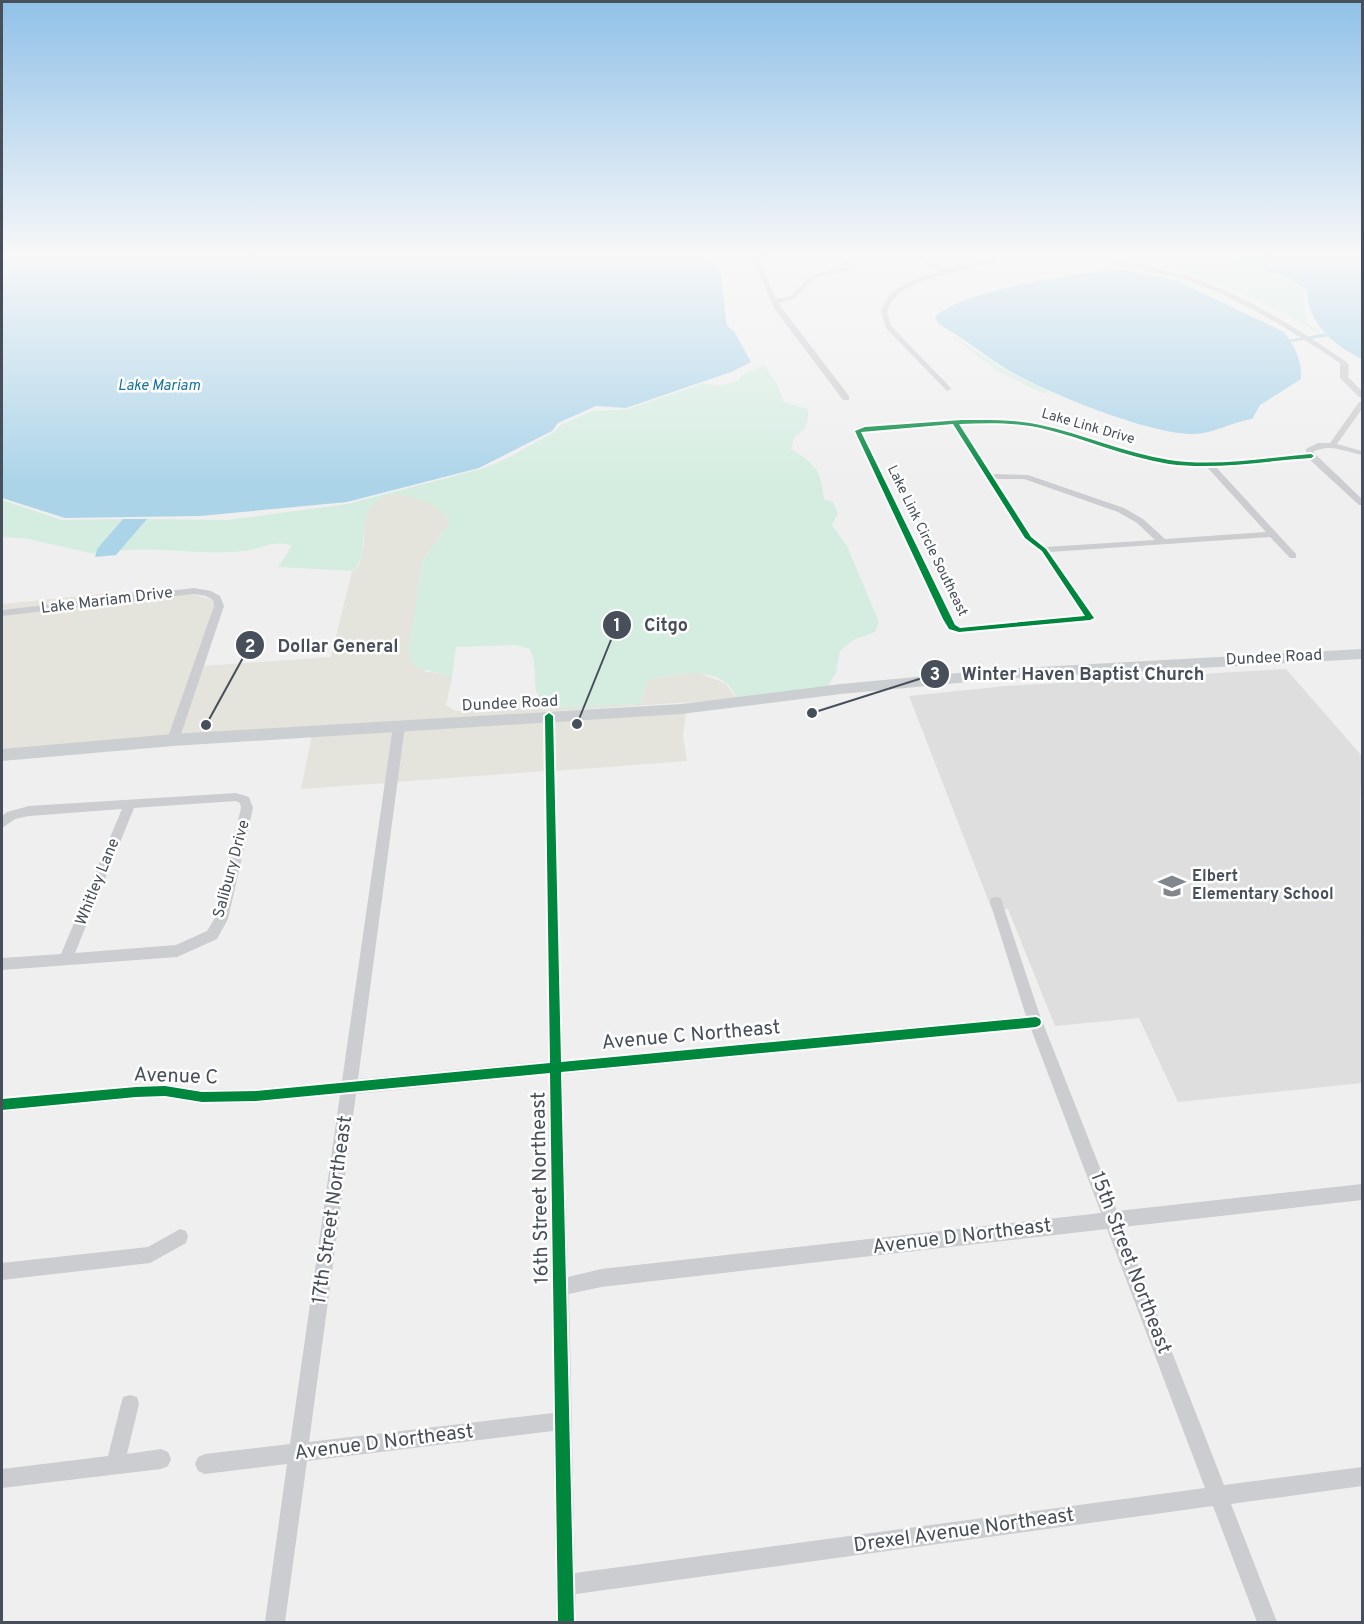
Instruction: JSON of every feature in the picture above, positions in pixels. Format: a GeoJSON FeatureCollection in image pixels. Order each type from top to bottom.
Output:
{"type":"FeatureCollection","features":[{"type":"Feature","properties":{"kind":"main road","name":"Dundee Road"},"geometry":{"type":"LineString","coordinates":[[2,755],[173,740],[681,709],[841,689],[1001,674],[1362,654]]}},
{"type":"Feature","properties":{"kind":"street"},"geometry":{"type":"LineString","coordinates":[[796,331],[846,398]]}},
{"type":"Feature","properties":{"kind":"street"},"geometry":{"type":"LineString","coordinates":[[892,331],[947,389]]}},
{"type":"Feature","properties":{"kind":"street"},"geometry":{"type":"LineString","coordinates":[[1293,331],[1343,362],[1345,364],[1344,378],[1362,395]]}},
{"type":"Feature","properties":{"kind":"street","name":"Lake Link Drive"},"geometry":{"type":"LineString","coordinates":[[858,431],[1002,422],[1034,425],[1151,459],[1208,464],[1311,456],[1309,451],[1312,447],[1332,445],[1362,404]]}},
{"type":"Feature","properties":{"kind":"street"},"geometry":{"type":"LineString","coordinates":[[956,424],[1028,538],[1044,550],[1161,540],[1273,534]]}},
{"type":"Feature","properties":{"kind":"street","name":"Lake Link Circle Southeast"},"geometry":{"type":"LineString","coordinates":[[858,431],[952,627],[959,630],[1090,618],[1044,550]]}},
{"type":"Feature","properties":{"kind":"street"},"geometry":{"type":"LineString","coordinates":[[1332,445],[1362,453]]}},
{"type":"Feature","properties":{"kind":"street"},"geometry":{"type":"LineString","coordinates":[[1311,456],[1362,503]]}},
{"type":"Feature","properties":{"kind":"street"},"geometry":{"type":"LineString","coordinates":[[1208,464],[1293,556]]}},
{"type":"Feature","properties":{"kind":"street"},"geometry":{"type":"LineString","coordinates":[[990,476],[1025,477],[1121,510],[1140,521],[1161,540]]}},
{"type":"Feature","properties":{"kind":"street","name":"Lake Mariam Drive"},"geometry":{"type":"LineString","coordinates":[[2,613],[194,591],[217,597],[219,606],[173,740]]}},
{"type":"Feature","properties":{"kind":"street","name":"16th Street Northeast"},"geometry":{"type":"LineString","coordinates":[[549,716],[566,1623]]}},
{"type":"Feature","properties":{"kind":"street","name":"17th Street Northeast"},"geometry":{"type":"LineString","coordinates":[[275,1623],[399,726]]}},
{"type":"Feature","properties":{"kind":"street","name":"Salibury Drive"},"geometry":{"type":"LineString","coordinates":[[2,823],[11,815],[29,811],[236,797],[245,800],[247,808],[221,919],[212,935],[177,951],[2,964]]}},
{"type":"Feature","properties":{"kind":"street","name":"Whitley Lane"},"geometry":{"type":"LineString","coordinates":[[66,959],[130,804]]}},
{"type":"Feature","properties":{"kind":"street","name":"15th Street Northeast"},"geometry":{"type":"LineString","coordinates":[[996,902],[1036,1022],[1267,1623]]}},
{"type":"Feature","properties":{"kind":"street","name":"Avenue C Northeast"},"geometry":{"type":"LineString","coordinates":[[350,1086],[1036,1022]]}},
{"type":"Feature","properties":{"kind":"street","name":"Avenue C"},"geometry":{"type":"LineString","coordinates":[[2,1105],[136,1092],[165,1091],[233,1097],[350,1086]]}},
{"type":"Feature","properties":{"kind":"street","name":"Avenue D Northeast"},"geometry":{"type":"LineString","coordinates":[[561,1287],[601,1278],[1362,1192]]}},
{"type":"Feature","properties":{"kind":"street"},"geometry":{"type":"LineString","coordinates":[[2,1272],[150,1256],[180,1237]]}},
{"type":"Feature","properties":{"kind":"street"},"geometry":{"type":"LineString","coordinates":[[115,1465],[130,1404]]}},
{"type":"Feature","properties":{"kind":"street","name":"Avenue D Northeast"},"geometry":{"type":"LineString","coordinates":[[205,1464],[562,1421]]}},
{"type":"Feature","properties":{"kind":"street"},"geometry":{"type":"LineString","coordinates":[[2,1479],[161,1460]]}},
{"type":"Feature","properties":{"kind":"street","name":"Drexel Avenue Northeast"},"geometry":{"type":"LineString","coordinates":[[566,1585],[1362,1476]]}},
{"type":"Feature","properties":{"kind":"shaded area"},"geometry":{"type":"Polygon","coordinates":[[[405,494],[438,505],[450,523],[422,561],[417,603],[425,672],[445,673],[452,678],[446,705],[456,711],[640,704],[648,680],[693,671],[725,683],[737,699],[180,736],[203,666],[331,657],[352,571],[359,565],[364,546],[364,517],[370,504],[383,495],[405,494]]]}},
{"type":"Feature","properties":{"kind":"shaded area"},"geometry":{"type":"Polygon","coordinates":[[[177,590],[2,610],[2,604],[111,593],[177,590]]]}},
{"type":"Feature","properties":{"kind":"shaded area"},"geometry":{"type":"Polygon","coordinates":[[[192,594],[213,600],[214,607],[169,737],[2,751],[2,616],[192,594]]]}},
{"type":"Feature","properties":{"kind":"shaded area","name":"Elbert Elementary School"},"geometry":{"type":"Polygon","coordinates":[[[1286,669],[1362,756],[1360,805],[1362,1083],[1178,1102],[1139,1018],[1055,1026],[1008,909],[992,910],[909,696],[1006,686],[1286,669]]]}},
{"type":"Feature","properties":{"kind":"shaded area"},"geometry":{"type":"Polygon","coordinates":[[[686,712],[683,736],[687,761],[555,771],[554,720],[686,712]]]}},
{"type":"Feature","properties":{"kind":"shaded area"},"geometry":{"type":"Polygon","coordinates":[[[544,720],[545,771],[397,782],[404,729],[544,720]]]}},
{"type":"Feature","properties":{"kind":"shaded area"},"geometry":{"type":"Polygon","coordinates":[[[393,730],[386,783],[301,789],[312,735],[393,730]]]}},
{"type":"Feature","properties":{"kind":"green space"},"geometry":{"type":"Polygon","coordinates":[[[951,335],[1007,371],[1049,392],[1043,393],[1000,373],[951,335]]]}},
{"type":"Feature","properties":{"kind":"green space"},"geometry":{"type":"Polygon","coordinates":[[[764,365],[777,384],[784,402],[808,409],[806,426],[794,437],[791,449],[812,464],[819,474],[824,499],[833,502],[838,513],[832,525],[847,546],[879,622],[875,632],[853,640],[840,651],[836,673],[827,687],[737,699],[731,688],[722,680],[711,675],[685,673],[648,680],[640,704],[553,708],[544,703],[536,690],[535,667],[530,649],[516,645],[456,647],[452,678],[418,668],[413,665],[409,648],[422,561],[450,523],[432,504],[405,495],[385,496],[370,507],[364,525],[362,554],[352,571],[278,567],[292,546],[286,544],[228,552],[119,551],[147,519],[228,520],[347,504],[481,469],[504,460],[554,432],[561,425],[592,411],[628,409],[704,383],[719,386],[738,381],[741,376],[764,365]]]}},
{"type":"Feature","properties":{"kind":"green space"},"geometry":{"type":"Polygon","coordinates":[[[2,500],[62,520],[123,519],[94,554],[29,539],[2,537],[2,500]]]}},
{"type":"Feature","properties":{"kind":"water","name":"Lake Mariam"},"geometry":{"type":"Polygon","coordinates":[[[2,331],[734,331],[751,362],[731,372],[626,408],[596,406],[558,423],[552,431],[479,468],[347,502],[200,516],[65,518],[2,498],[2,331]]]}},
{"type":"Feature","properties":{"kind":"water"},"geometry":{"type":"Polygon","coordinates":[[[950,331],[1281,331],[1297,354],[1301,379],[1260,405],[1252,419],[1202,433],[1175,432],[1127,420],[1047,390],[999,365],[950,331]]]}},
{"type":"Feature","properties":{"kind":"water"},"geometry":{"type":"Polygon","coordinates":[[[1362,331],[1362,359],[1342,347],[1324,332],[1362,331]]]}},
{"type":"Feature","properties":{"kind":"water"},"geometry":{"type":"Polygon","coordinates":[[[123,519],[147,519],[116,555],[95,557],[97,549],[123,519]]]}},
{"type":"Feature","properties":{"kind":"waterway"},"geometry":{"type":"LineString","coordinates":[[1290,340],[1329,335]]}},
{"type":"Feature","properties":{"kind":"cycle path"},"geometry":{"type":"LineString","coordinates":[[956,424],[1028,538],[1044,550],[1090,618],[959,630],[952,627],[947,619],[858,431],[981,421],[1020,423],[1058,431],[1151,459],[1187,464],[1223,464],[1311,456]]}},
{"type":"Feature","properties":{"kind":"cycle path"},"geometry":{"type":"LineString","coordinates":[[549,716],[566,1622]]}},
{"type":"Feature","properties":{"kind":"cycle path"},"geometry":{"type":"LineString","coordinates":[[2,1105],[136,1092],[165,1091],[202,1097],[256,1096],[1036,1022]]}},
{"type":"Feature","properties":{"kind":"place","name":"Winter Haven Baptist Church"},"geometry":{"type":"Point","coordinates":[812,713]}},
{"type":"Feature","properties":{"kind":"place","name":"Citgo"},"geometry":{"type":"Point","coordinates":[577,724]}},
{"type":"Feature","properties":{"kind":"place","name":"Dollar General"},"geometry":{"type":"Point","coordinates":[206,725]}},
{"type":"Feature","properties":{"kind":"place","name":"Elbert Elementary School"},"geometry":{"type":"Point","coordinates":[1172,886]}}]}
